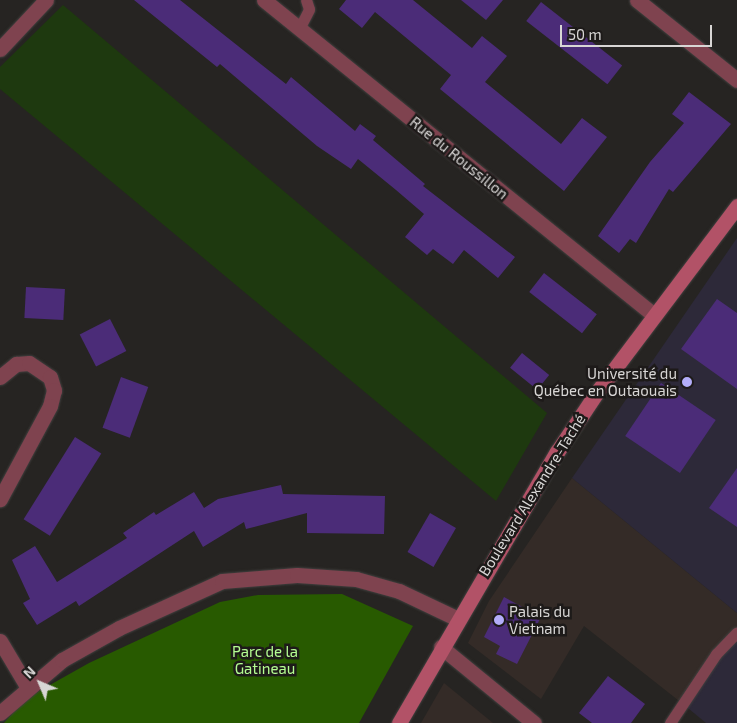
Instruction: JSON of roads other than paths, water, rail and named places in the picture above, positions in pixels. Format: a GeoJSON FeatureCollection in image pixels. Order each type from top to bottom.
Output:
{"type":"FeatureCollection","features":[{"type":"Feature","properties":{"kind":"main road","name":"Boulevard Alexandre-Taché"},"geometry":{"type":"LineString","coordinates":[[399,723],[441,647],[557,452],[654,314],[737,206]]}},
{"type":"Feature","properties":{"kind":"street"},"geometry":{"type":"LineString","coordinates":[[0,49],[46,0]]}},
{"type":"Feature","properties":{"kind":"street","name":"Rue du Roussillon"},"geometry":{"type":"LineString","coordinates":[[264,0],[654,314]]}},
{"type":"Feature","properties":{"kind":"street"},"geometry":{"type":"LineString","coordinates":[[637,0],[737,80]]}},
{"type":"Feature","properties":{"kind":"street"},"geometry":{"type":"LineString","coordinates":[[0,377],[16,364],[29,363],[41,368],[54,390],[50,406],[0,499]]}},
{"type":"Feature","properties":{"kind":"street"},"geometry":{"type":"LineString","coordinates":[[0,713],[62,660],[119,628],[222,581],[297,575],[356,579],[400,591],[458,619]]}},
{"type":"Feature","properties":{"kind":"street"},"geometry":{"type":"LineString","coordinates":[[0,641],[28,688]]}},
{"type":"Feature","properties":{"kind":"street"},"geometry":{"type":"LineString","coordinates":[[441,647],[534,723]]}},
{"type":"Feature","properties":{"kind":"lane"},"geometry":{"type":"LineString","coordinates":[[299,30],[309,9],[306,0]]}},
{"type":"Feature","properties":{"kind":"lane"},"geometry":{"type":"LineString","coordinates":[[670,723],[716,654],[737,632]]}},
{"type":"Feature","properties":{"kind":"place","name":"Université du Québec en Outaouais"},"geometry":{"type":"Point","coordinates":[687,382]}},
{"type":"Feature","properties":{"kind":"place","name":"Palais du Vietnam"},"geometry":{"type":"Point","coordinates":[499,620]}},
{"type":"Feature","properties":{"kind":"park label","name":"Parc de la Gatineau"},"geometry":{"type":"Point","coordinates":[265,660]}}]}
